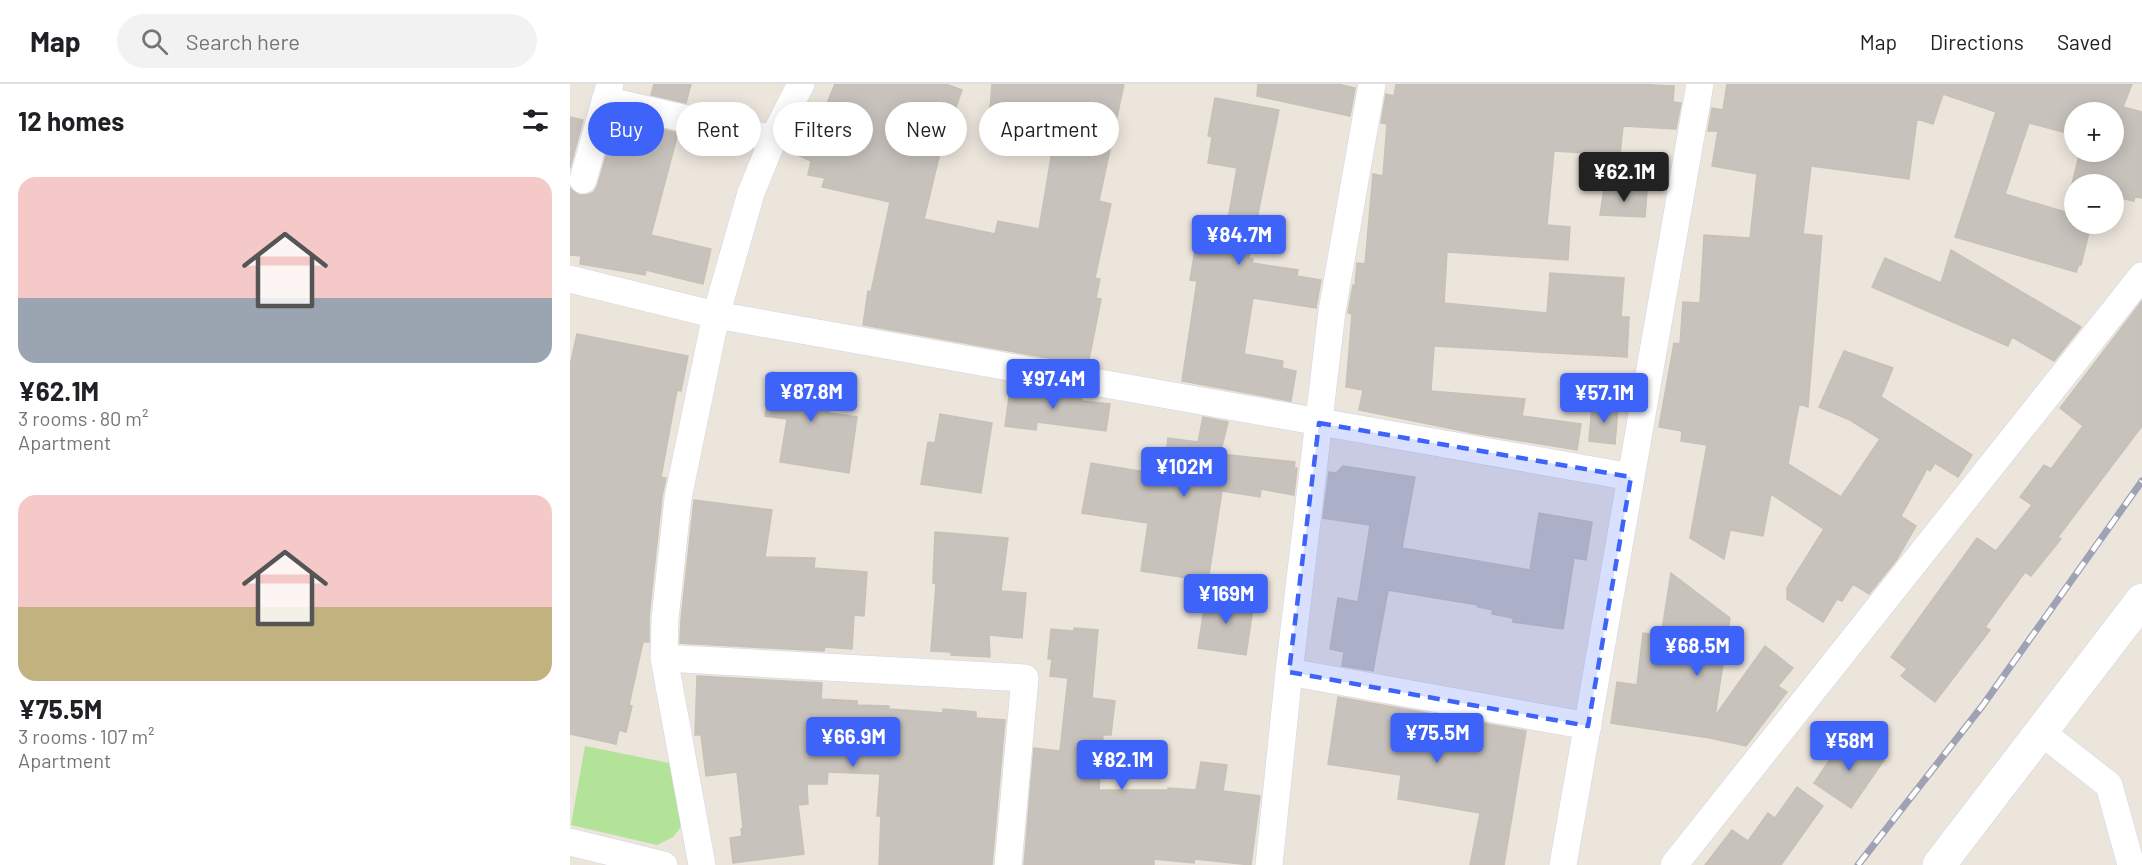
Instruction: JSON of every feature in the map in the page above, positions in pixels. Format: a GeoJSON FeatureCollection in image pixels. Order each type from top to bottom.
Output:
{"type":"FeatureCollection","features":[{"type":"Feature","properties":{"kind":"street"},"geometry":{"type":"LineString","coordinates":[[792,102],[801,84]]}},
{"type":"Feature","properties":{"kind":"street"},"geometry":{"type":"LineString","coordinates":[[1269,865],[1289,672],[1332,311],[1372,84]]}},
{"type":"Feature","properties":{"kind":"street"},"geometry":{"type":"LineString","coordinates":[[1563,865],[1700,84]]}},
{"type":"Feature","properties":{"kind":"street"},"geometry":{"type":"LineString","coordinates":[[583,180],[608,92],[773,139],[751,193],[716,315],[678,498],[665,619],[664,658],[702,865]]}},
{"type":"Feature","properties":{"kind":"street"},"geometry":{"type":"LineString","coordinates":[[1674,865],[2142,276]]}},
{"type":"Feature","properties":{"kind":"street"},"geometry":{"type":"LineString","coordinates":[[570,279],[716,315],[1631,477]]}},
{"type":"Feature","properties":{"kind":"street"},"geometry":{"type":"LineString","coordinates":[[1939,865],[2142,600]]}},
{"type":"Feature","properties":{"kind":"street"},"geometry":{"type":"LineString","coordinates":[[664,658],[1025,678],[1008,865]]}},
{"type":"Feature","properties":{"kind":"street"},"geometry":{"type":"LineString","coordinates":[[1289,672],[1588,726]]}},
{"type":"Feature","properties":{"kind":"street"},"geometry":{"type":"LineString","coordinates":[[2041,732],[2109,785],[2131,865]]}},
{"type":"Feature","properties":{"kind":"street"},"geometry":{"type":"LineString","coordinates":[[570,842],[664,865]]}},
{"type":"Feature","properties":{"kind":"highlighted area"},"geometry":{"type":"Polygon","coordinates":[[[1319,423],[1631,477],[1588,726],[1289,672],[1319,423]]]}},
{"type":"Feature","properties":{"kind":"green space"},"geometry":{"type":"Polygon","coordinates":[[[585,746],[669,763],[681,827],[673,837],[657,845],[571,825],[585,746]]]}},
{"type":"Feature","properties":{"kind":"building"},"geometry":{"type":"Polygon","coordinates":[[[654,84],[691,84],[686,102],[651,95],[654,84]]]}},
{"type":"Feature","properties":{"kind":"building"},"geometry":{"type":"Polygon","coordinates":[[[835,84],[946,84],[962,90],[958,102],[885,102],[885,156],[939,156],[924,219],[995,234],[998,221],[1039,229],[1051,156],[1109,156],[1099,201],[1111,204],[1095,278],[1100,279],[1096,298],[1101,299],[1088,365],[863,325],[868,291],[871,292],[890,202],[822,187],[825,178],[808,175],[811,161],[800,156],[873,156],[873,102],[828,102],[835,84]]]}},
{"type":"Feature","properties":{"kind":"building"},"geometry":{"type":"Polygon","coordinates":[[[992,84],[1124,84],[1119,107],[1119,102],[991,102],[992,84]]]}},
{"type":"Feature","properties":{"kind":"building"},"geometry":{"type":"Polygon","coordinates":[[[1258,84],[1337,84],[1355,88],[1350,116],[1257,96],[1258,84]]]}},
{"type":"Feature","properties":{"kind":"building"},"geometry":{"type":"Polygon","coordinates":[[[1396,84],[1674,86],[1673,102],[1681,103],[1676,129],[1623,126],[1620,155],[1554,151],[1547,225],[1570,227],[1568,260],[1447,252],[1444,303],[1547,313],[1550,273],[1624,278],[1621,317],[1629,317],[1627,357],[1434,346],[1431,391],[1525,399],[1522,416],[1581,424],[1577,450],[1473,433],[1359,410],[1363,390],[1346,387],[1352,314],[1348,313],[1353,285],[1355,286],[1357,263],[1365,264],[1373,174],[1383,176],[1387,124],[1381,123],[1386,94],[1394,96],[1396,84]]]}},
{"type":"Feature","properties":{"kind":"building"},"geometry":{"type":"Polygon","coordinates":[[[1727,84],[2132,84],[2124,104],[2124,102],[2064,102],[2064,132],[2029,123],[2005,194],[2064,212],[2064,234],[2089,234],[2081,265],[2076,272],[1955,237],[1996,112],[1943,94],[1933,124],[1917,119],[1909,179],[1811,166],[1803,234],[1822,236],[1808,407],[1799,404],[1788,464],[1841,497],[1880,439],[1850,420],[1819,407],[1844,351],[1893,368],[1881,397],[1972,455],[1958,477],[1935,463],[1930,471],[1927,469],[1901,516],[1916,526],[1897,559],[1869,594],[1853,584],[1842,601],[1837,599],[1823,622],[1787,599],[1787,588],[1824,529],[1771,494],[1763,536],[1730,530],[1724,559],[1690,538],[1707,445],[1681,441],[1682,431],[1659,427],[1674,343],[1680,344],[1683,302],[1700,303],[1704,235],[1750,238],[1757,174],[1712,166],[1718,131],[1708,131],[1712,108],[1723,110],[1727,84]]]}},
{"type":"Feature","properties":{"kind":"building"},"geometry":{"type":"Polygon","coordinates":[[[1215,98],[1279,110],[1249,258],[1253,259],[1252,263],[1298,270],[1297,276],[1321,280],[1316,308],[1253,298],[1244,354],[1283,361],[1282,368],[1296,371],[1291,401],[1182,381],[1197,281],[1190,280],[1198,232],[1225,237],[1237,168],[1208,163],[1212,137],[1208,136],[1215,98]]]}},
{"type":"Feature","properties":{"kind":"building"},"geometry":{"type":"Polygon","coordinates":[[[2124,107],[2142,112],[2142,198],[2135,197],[2134,201],[2124,199],[2124,174],[2074,174],[2078,162],[2124,162],[2124,107]]]}},
{"type":"Feature","properties":{"kind":"building"},"geometry":{"type":"Polygon","coordinates":[[[570,117],[583,120],[570,168],[570,117]]]}},
{"type":"Feature","properties":{"kind":"building"},"geometry":{"type":"Polygon","coordinates":[[[664,130],[676,133],[676,141],[651,235],[711,249],[703,284],[646,270],[645,275],[580,264],[581,256],[570,255],[570,188],[579,195],[587,195],[594,192],[606,156],[664,156],[664,130]]]}},
{"type":"Feature","properties":{"kind":"building"},"geometry":{"type":"Polygon","coordinates":[[[1604,189],[1647,191],[1645,217],[1600,215],[1604,189]]]}},
{"type":"Feature","properties":{"kind":"building"},"geometry":{"type":"Polygon","coordinates":[[[1951,250],[2081,327],[2054,361],[2012,337],[2008,346],[1872,287],[1885,258],[1941,283],[1951,250]]]}},
{"type":"Feature","properties":{"kind":"building"},"geometry":{"type":"Polygon","coordinates":[[[2142,301],[2142,426],[2058,537],[2061,539],[2031,576],[2025,572],[1985,627],[1990,630],[1935,702],[1901,676],[1907,669],[1891,657],[1977,538],[1996,551],[2032,505],[2020,497],[2044,465],[2051,469],[2083,426],[2060,408],[2142,301]]]}},
{"type":"Feature","properties":{"kind":"building"},"geometry":{"type":"Polygon","coordinates":[[[577,334],[688,356],[681,391],[677,390],[661,477],[666,478],[649,617],[649,642],[643,642],[629,705],[632,706],[626,732],[619,730],[616,744],[570,734],[570,366],[577,334]]]}},
{"type":"Feature","properties":{"kind":"building"},"geometry":{"type":"Polygon","coordinates":[[[772,372],[833,382],[829,413],[857,417],[849,473],[780,462],[787,419],[765,416],[772,372]]]}},
{"type":"Feature","properties":{"kind":"building"},"geometry":{"type":"Polygon","coordinates":[[[1011,383],[1082,396],[1081,401],[1110,404],[1106,431],[1037,422],[1036,430],[1005,426],[1011,383]]]}},
{"type":"Feature","properties":{"kind":"building"},"geometry":{"type":"Polygon","coordinates":[[[1592,405],[1618,408],[1615,444],[1589,441],[1592,405]]]}},
{"type":"Feature","properties":{"kind":"building"},"geometry":{"type":"Polygon","coordinates":[[[940,414],[992,423],[981,493],[921,484],[928,442],[935,443],[940,414]]]}},
{"type":"Feature","properties":{"kind":"building"},"geometry":{"type":"Polygon","coordinates":[[[1203,417],[1228,422],[1220,454],[1295,462],[1294,468],[1297,468],[1294,495],[1261,489],[1260,497],[1222,491],[1208,581],[1141,571],[1148,523],[1082,513],[1091,463],[1164,475],[1168,438],[1198,442],[1203,417]]]}},
{"type":"Feature","properties":{"kind":"building"},"geometry":{"type":"Polygon","coordinates":[[[1343,466],[1415,477],[1402,548],[1530,570],[1539,513],[1592,522],[1586,560],[1574,558],[1563,629],[1513,622],[1513,618],[1492,614],[1493,610],[1478,607],[1478,605],[1388,590],[1373,671],[1342,666],[1344,652],[1330,649],[1338,598],[1358,602],[1370,525],[1323,518],[1329,472],[1336,473],[1343,466]]]}},
{"type":"Feature","properties":{"kind":"building"},"geometry":{"type":"Polygon","coordinates":[[[694,500],[772,510],[765,557],[815,558],[814,568],[867,572],[864,616],[854,615],[852,649],[825,647],[824,651],[680,643],[694,500]]]}},
{"type":"Feature","properties":{"kind":"building"},"geometry":{"type":"Polygon","coordinates":[[[935,532],[1008,538],[1001,591],[1026,593],[1022,638],[989,635],[990,657],[951,655],[951,652],[931,651],[936,584],[933,583],[935,532]]]}},
{"type":"Feature","properties":{"kind":"building"},"geometry":{"type":"Polygon","coordinates":[[[1671,573],[1730,618],[1715,716],[1765,646],[1793,668],[1778,686],[1787,692],[1746,746],[1710,738],[1611,723],[1617,682],[1637,685],[1643,633],[1661,636],[1671,573]]]}},
{"type":"Feature","properties":{"kind":"building"},"geometry":{"type":"Polygon","coordinates":[[[1206,595],[1254,602],[1246,655],[1198,648],[1206,595]]]}},
{"type":"Feature","properties":{"kind":"building"},"geometry":{"type":"Polygon","coordinates":[[[1074,628],[1098,630],[1092,698],[1115,701],[1111,735],[1103,735],[1099,790],[1168,790],[1168,788],[1196,790],[1201,762],[1227,765],[1223,791],[1260,796],[1251,865],[1195,859],[1194,863],[1154,859],[1154,865],[1024,865],[1034,748],[1060,751],[1068,678],[1050,676],[1052,659],[1048,659],[1051,629],[1074,631],[1074,628]]]}},
{"type":"Feature","properties":{"kind":"building"},"geometry":{"type":"Polygon","coordinates":[[[697,676],[822,683],[821,699],[857,701],[857,705],[889,706],[889,709],[943,713],[943,709],[976,712],[976,718],[1005,720],[992,865],[879,865],[881,816],[877,816],[880,774],[828,772],[827,784],[807,784],[808,804],[798,805],[804,854],[733,863],[730,838],[742,836],[741,829],[743,828],[737,772],[706,776],[701,735],[695,735],[697,676]]]}},
{"type":"Feature","properties":{"kind":"building"},"geometry":{"type":"Polygon","coordinates":[[[1338,697],[1526,731],[1504,865],[1470,865],[1480,813],[1398,799],[1401,775],[1328,764],[1338,697]]]}},
{"type":"Feature","properties":{"kind":"building"},"geometry":{"type":"Polygon","coordinates":[[[1849,736],[1884,760],[1851,808],[1814,783],[1839,746],[1842,747],[1849,736]]]}},
{"type":"Feature","properties":{"kind":"building"},"geometry":{"type":"Polygon","coordinates":[[[1797,787],[1823,806],[1781,865],[1705,865],[1732,830],[1748,841],[1768,813],[1775,818],[1797,787]]]}},
{"type":"Feature","properties":{"kind":"railway"},"geometry":{"type":"LineString","coordinates":[[1858,865],[1983,705],[2142,481]]}}]}
